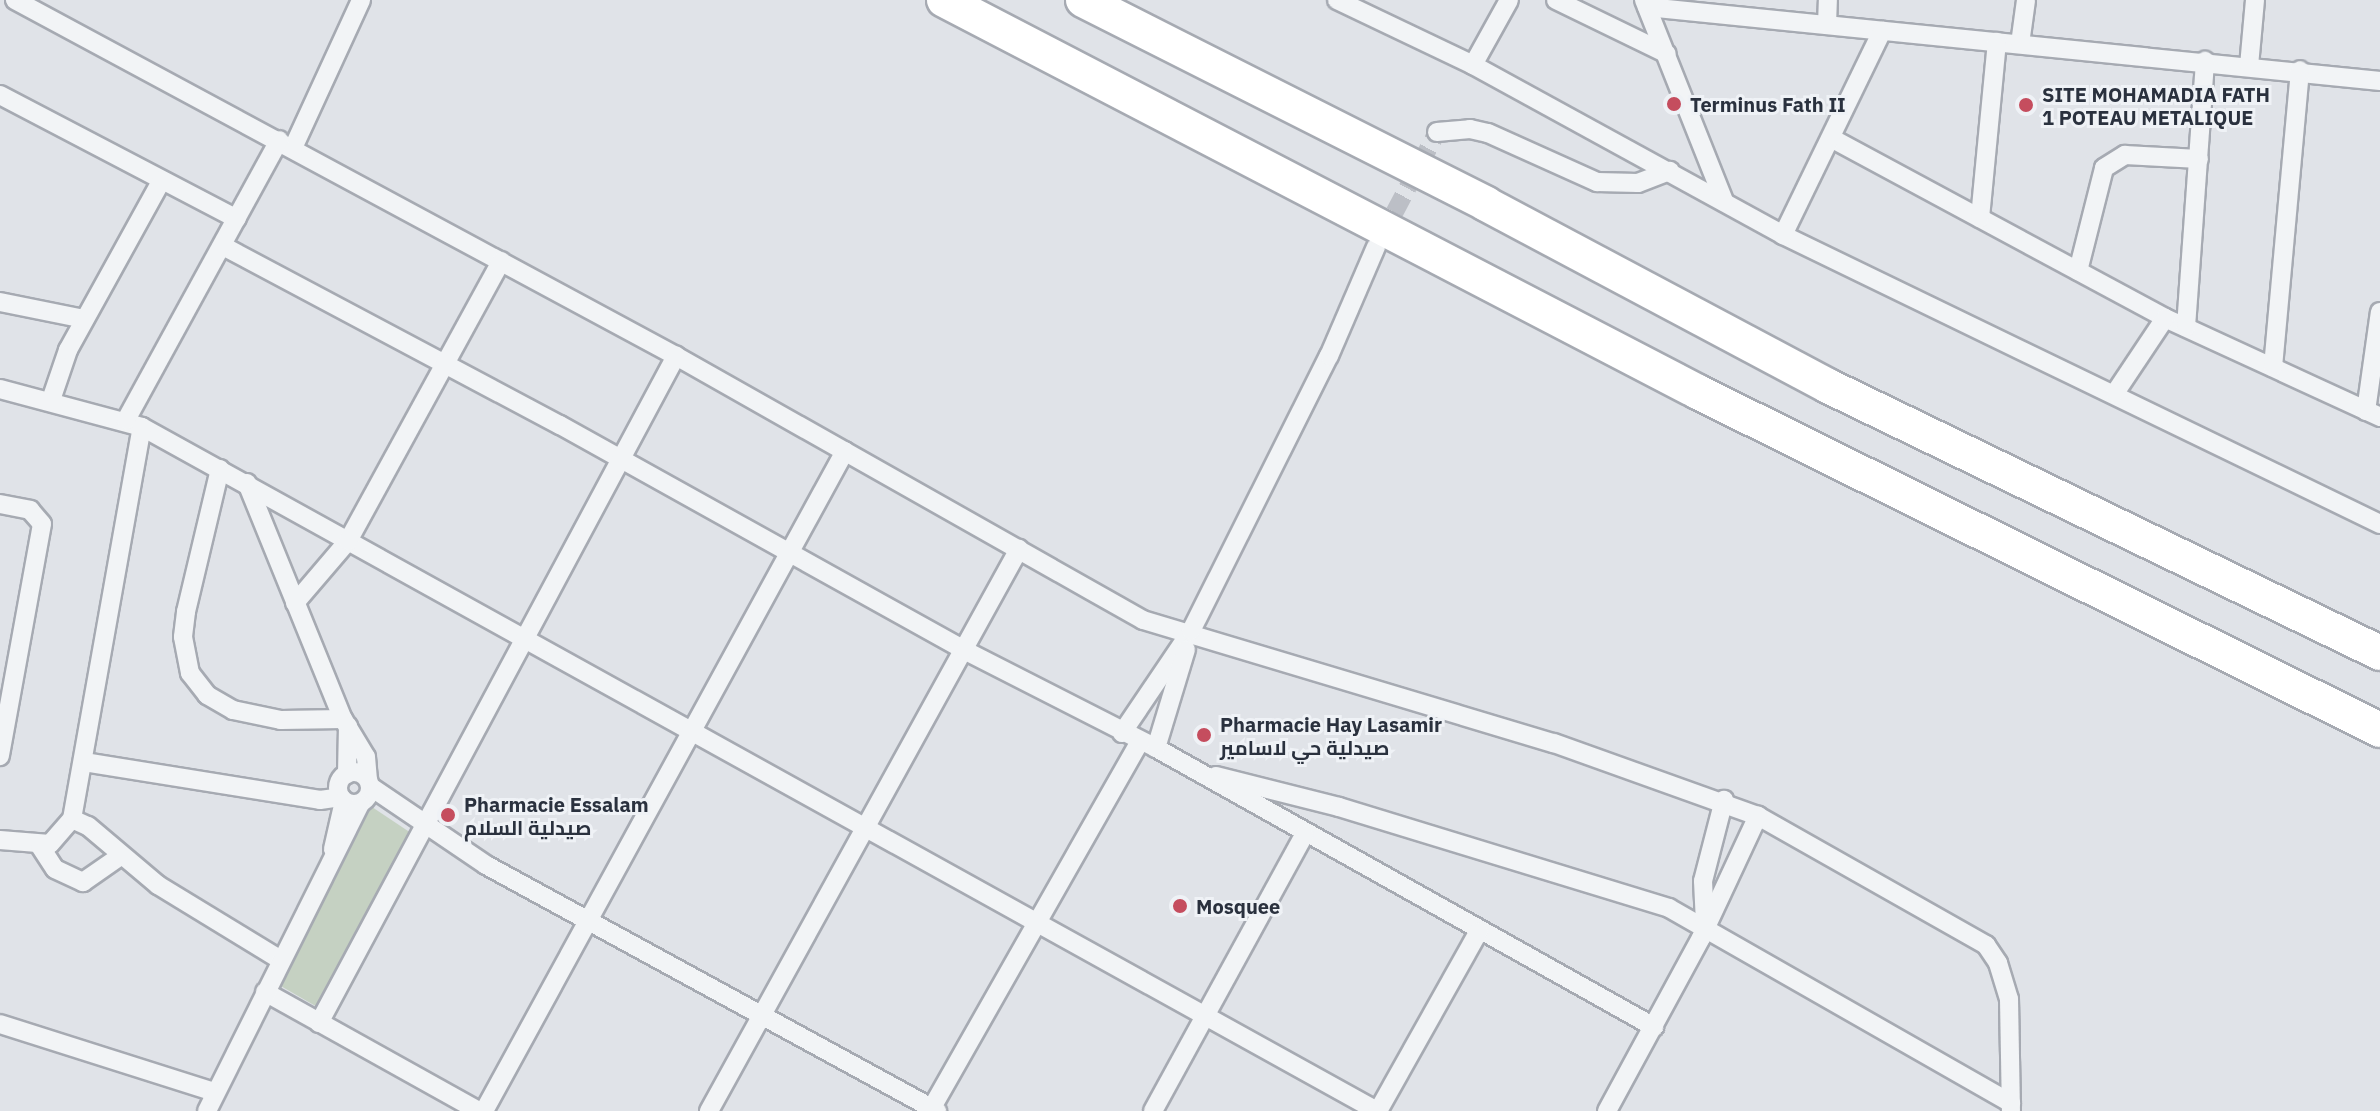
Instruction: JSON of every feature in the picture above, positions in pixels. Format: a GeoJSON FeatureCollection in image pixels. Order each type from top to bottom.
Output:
{"type":"FeatureCollection","features":[{"type":"Feature","properties":{"kind":"highway"},"geometry":{"type":"LineString","coordinates":[[944,0],[1643,364],[2380,730]]}},
{"type":"Feature","properties":{"kind":"highway"},"geometry":{"type":"LineString","coordinates":[[1083,0],[1486,204],[1828,386],[2380,653]]}},
{"type":"Feature","properties":{"kind":"street"},"geometry":{"type":"LineString","coordinates":[[15,0],[676,356],[1143,620],[1168,630],[1191,631],[1724,800],[1758,816],[1986,945],[1998,963],[2009,999],[2011,1107]]}},
{"type":"Feature","properties":{"kind":"street"},"geometry":{"type":"LineString","coordinates":[[0,840],[40,846],[59,838],[72,819],[84,762],[134,423],[237,219],[286,144],[361,0]]}},
{"type":"Feature","properties":{"kind":"street"},"geometry":{"type":"LineString","coordinates":[[1337,0],[1473,65],[1783,235],[2115,393],[2380,524]]}},
{"type":"Feature","properties":{"kind":"street"},"geometry":{"type":"LineString","coordinates":[[1473,65],[1509,0]]}},
{"type":"Feature","properties":{"kind":"street"},"geometry":{"type":"LineString","coordinates":[[1556,0],[1667,54]]}},
{"type":"Feature","properties":{"kind":"street"},"geometry":{"type":"LineString","coordinates":[[1827,25],[1828,0]]}},
{"type":"Feature","properties":{"kind":"street"},"geometry":{"type":"LineString","coordinates":[[2020,44],[2026,0]]}},
{"type":"Feature","properties":{"kind":"street"},"geometry":{"type":"LineString","coordinates":[[2249,66],[2255,0]]}},
{"type":"Feature","properties":{"kind":"street"},"geometry":{"type":"LineString","coordinates":[[1724,201],[1645,4],[1723,8],[1827,25],[2300,70],[2380,81]]}},
{"type":"Feature","properties":{"kind":"street"},"geometry":{"type":"LineString","coordinates":[[1783,235],[1882,31]]}},
{"type":"Feature","properties":{"kind":"street"},"geometry":{"type":"LineString","coordinates":[[1980,218],[1997,42]]}},
{"type":"Feature","properties":{"kind":"street"},"geometry":{"type":"LineString","coordinates":[[2186,327],[2205,61]]}},
{"type":"Feature","properties":{"kind":"street"},"geometry":{"type":"LineString","coordinates":[[2273,367],[2300,70]]}},
{"type":"Feature","properties":{"kind":"street"},"geometry":{"type":"LineString","coordinates":[[0,95],[237,219]]}},
{"type":"Feature","properties":{"kind":"street"},"geometry":{"type":"LineString","coordinates":[[1437,132],[1459,129],[1488,133],[1597,182],[1638,183],[1670,171]]}},
{"type":"Feature","properties":{"kind":"street"},"geometry":{"type":"LineString","coordinates":[[1831,138],[2165,318],[2373,414],[2380,312]]}},
{"type":"Feature","properties":{"kind":"street"},"geometry":{"type":"LineString","coordinates":[[2078,271],[2104,168],[2125,155],[2199,159]]}},
{"type":"Feature","properties":{"kind":"street"},"geometry":{"type":"LineString","coordinates":[[51,400],[84,319],[162,180]]}},
{"type":"Feature","properties":{"kind":"street"},"geometry":{"type":"LineString","coordinates":[[223,246],[620,458],[962,649],[1148,745],[1304,835],[1654,1027]]}},
{"type":"Feature","properties":{"kind":"street"},"geometry":{"type":"LineString","coordinates":[[345,722],[347,774],[339,781],[358,795],[405,813],[589,921],[932,1110],[1034,922],[1148,745],[1191,631],[1329,356],[1376,247]]}},
{"type":"Feature","properties":{"kind":"street"},"geometry":{"type":"LineString","coordinates":[[295,603],[348,541],[501,261]]}},
{"type":"Feature","properties":{"kind":"street"},"geometry":{"type":"LineString","coordinates":[[0,302],[84,319]]}},
{"type":"Feature","properties":{"kind":"street"},"geometry":{"type":"LineString","coordinates":[[2115,393],[2165,318]]}},
{"type":"Feature","properties":{"kind":"street"},"geometry":{"type":"LineString","coordinates":[[319,1023],[422,825],[676,356]]}},
{"type":"Feature","properties":{"kind":"street"},"geometry":{"type":"LineString","coordinates":[[0,389],[134,423],[1378,1111],[1479,931]]}},
{"type":"Feature","properties":{"kind":"street"},"geometry":{"type":"LineString","coordinates":[[265,992],[482,1111],[845,451]]}},
{"type":"Feature","properties":{"kind":"street"},"geometry":{"type":"LineString","coordinates":[[220,469],[186,612],[183,637],[190,673],[207,695],[233,710],[281,720],[345,722]]}},
{"type":"Feature","properties":{"kind":"street"},"geometry":{"type":"LineString","coordinates":[[207,1111],[330,864],[358,795],[366,757],[345,722],[247,483]]}},
{"type":"Feature","properties":{"kind":"street"},"geometry":{"type":"LineString","coordinates":[[0,504],[30,510],[42,524],[0,756]]}},
{"type":"Feature","properties":{"kind":"street"},"geometry":{"type":"LineString","coordinates":[[709,1111],[862,827],[1019,549]]}},
{"type":"Feature","properties":{"kind":"street"},"geometry":{"type":"LineString","coordinates":[[1122,733],[1191,631]]}},
{"type":"Feature","properties":{"kind":"street"},"geometry":{"type":"LineString","coordinates":[[84,762],[320,800],[358,795]]}},
{"type":"Feature","properties":{"kind":"street"},"geometry":{"type":"LineString","coordinates":[[1195,771],[1519,860],[1669,908],[1706,926],[2011,1107]]}},
{"type":"Feature","properties":{"kind":"street"},"geometry":{"type":"LineString","coordinates":[[1706,926],[1703,881],[1724,800]]}},
{"type":"Feature","properties":{"kind":"street"},"geometry":{"type":"LineString","coordinates":[[1607,1111],[1706,926],[1758,816]]}},
{"type":"Feature","properties":{"kind":"street"},"geometry":{"type":"LineString","coordinates":[[72,819],[98,834],[119,857],[281,960]]}},
{"type":"Feature","properties":{"kind":"street"},"geometry":{"type":"LineString","coordinates":[[1153,1111],[1304,835]]}},
{"type":"Feature","properties":{"kind":"street"},"geometry":{"type":"LineString","coordinates":[[40,846],[55,869],[83,882],[119,857]]}},
{"type":"Feature","properties":{"kind":"street"},"geometry":{"type":"LineString","coordinates":[[0,1024],[215,1092]]}},
{"type":"Feature","properties":{"kind":"green space"},"geometry":{"type":"Polygon","coordinates":[[[360,799],[414,835],[319,1008],[279,985],[360,799]]]}},
{"type":"Feature","properties":{"kind":"tunnel"},"geometry":{"type":"LineString","coordinates":[[1382,236],[1437,132]]}},
{"type":"Feature","properties":{"kind":"place","name":"Terminus Fath II"},"geometry":{"type":"Point","coordinates":[1674,104]}},
{"type":"Feature","properties":{"kind":"place","name":"SITE MOHAMADIA FATH 1 POTEAU METALIQUE"},"geometry":{"type":"Point","coordinates":[2026,105]}},
{"type":"Feature","properties":{"kind":"place","name":"Pharmacie Hay Lasamir صيدلية حي لاسامير"},"geometry":{"type":"Point","coordinates":[1204,735]}},
{"type":"Feature","properties":{"kind":"place","name":"Pharmacie Essalam صيدلية السلام"},"geometry":{"type":"Point","coordinates":[448,815]}},
{"type":"Feature","properties":{"kind":"place","name":"Mosquee"},"geometry":{"type":"Point","coordinates":[1180,906]}}]}
